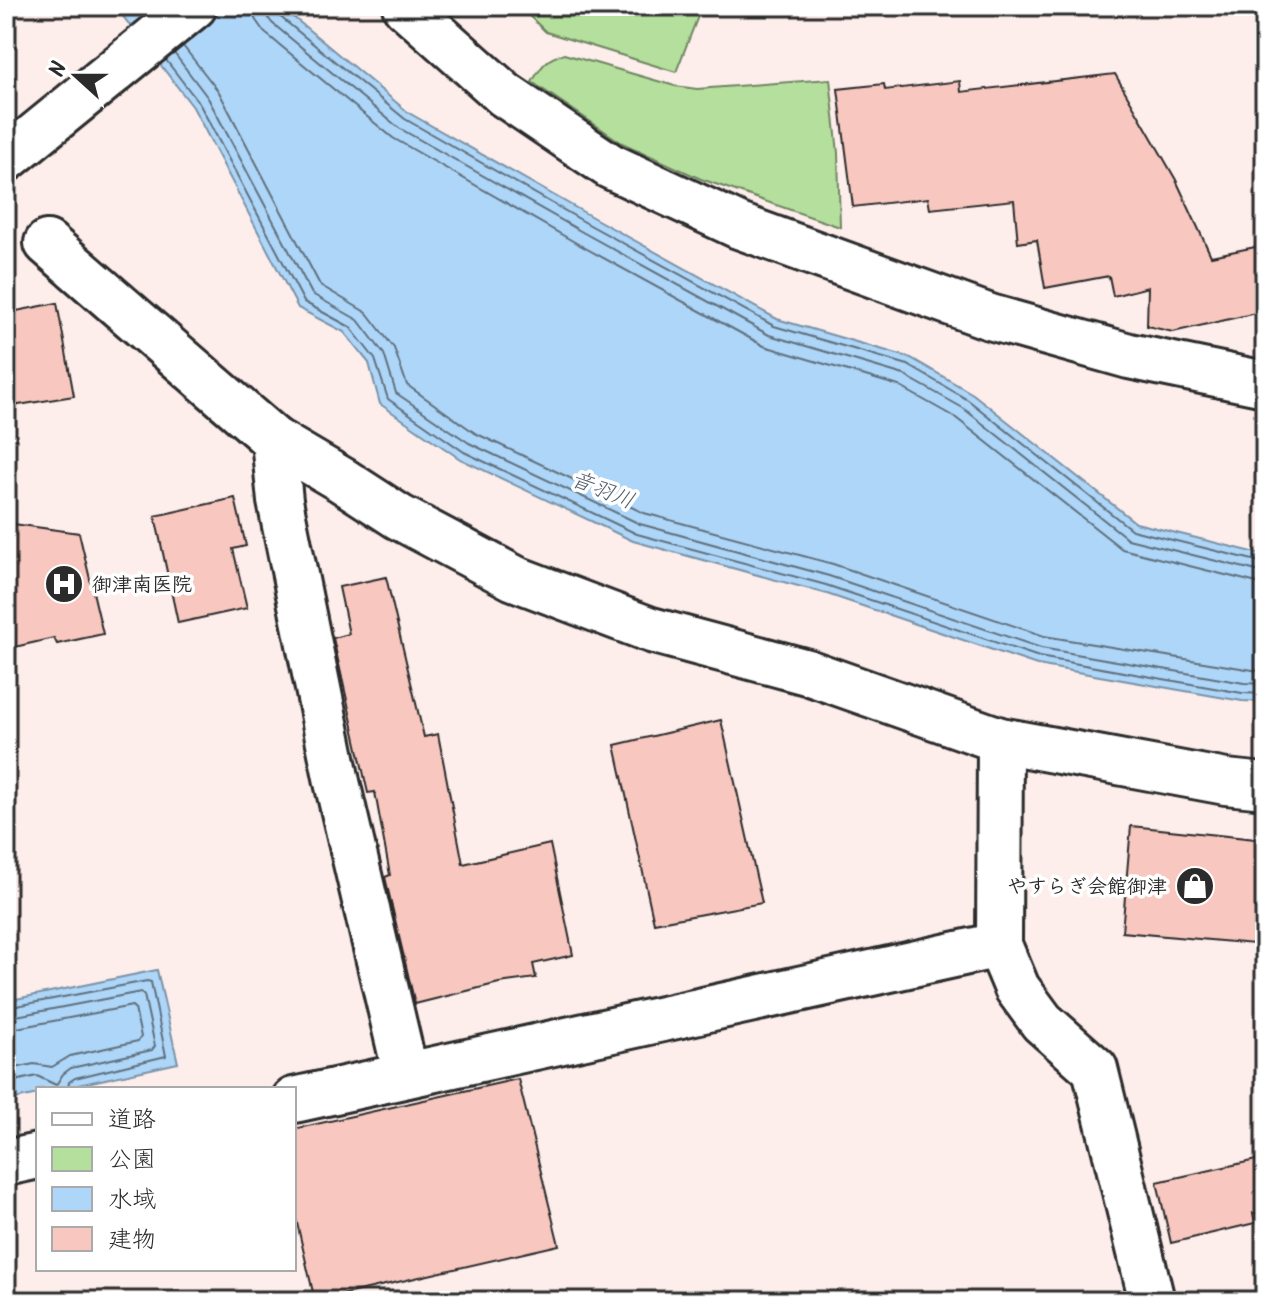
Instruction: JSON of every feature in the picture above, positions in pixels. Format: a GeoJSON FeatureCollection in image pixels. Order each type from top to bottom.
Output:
{"type":"FeatureCollection","features":[{"type":"Feature","properties":{"kind":"street"},"geometry":{"type":"LineString","coordinates":[[6,159],[194,6]]}},
{"type":"Feature","properties":{"kind":"street"},"geometry":{"type":"LineString","coordinates":[[405,6],[505,95],[610,166],[739,226],[990,317],[1129,356],[1265,384]]}},
{"type":"Feature","properties":{"kind":"street"},"geometry":{"type":"LineString","coordinates":[[47,243],[274,440],[399,517],[514,578],[651,630],[807,672],[1000,740],[1226,782],[1265,786]]}},
{"type":"Feature","properties":{"kind":"street"},"geometry":{"type":"LineString","coordinates":[[274,440],[280,501],[337,782],[406,1075]]}},
{"type":"Feature","properties":{"kind":"street"},"geometry":{"type":"LineString","coordinates":[[1000,740],[999,945],[1017,988],[1042,1022],[1095,1069],[1152,1301]]}},
{"type":"Feature","properties":{"kind":"street"},"geometry":{"type":"LineString","coordinates":[[296,1100],[999,945]]}},
{"type":"Feature","properties":{"kind":"street"},"geometry":{"type":"LineString","coordinates":[[6,1163],[36,1156]]}},
{"type":"Feature","properties":{"kind":"green space"},"geometry":{"type":"Polygon","coordinates":[[[519,6],[702,6],[676,72],[546,32],[519,6]]]}},
{"type":"Feature","properties":{"kind":"green space"},"geometry":{"type":"Polygon","coordinates":[[[564,54],[675,86],[697,89],[830,79],[838,153],[840,227],[701,179],[622,143],[532,82],[545,64],[564,54]]]}},
{"type":"Feature","properties":{"kind":"water","name":"音羽川"},"geometry":{"type":"Polygon","coordinates":[[[115,6],[280,6],[409,113],[592,217],[777,319],[911,358],[973,394],[1136,523],[1265,555],[1265,702],[1242,701],[1037,665],[824,593],[633,541],[460,459],[380,404],[369,363],[344,332],[298,308],[193,107],[115,6]]]}},
{"type":"Feature","properties":{"kind":"water"},"geometry":{"type":"Polygon","coordinates":[[[157,970],[178,1063],[69,1087],[36,1087],[36,1094],[6,1101],[6,1001],[157,970]]]}},
{"type":"Feature","properties":{"kind":"building"},"geometry":{"type":"Polygon","coordinates":[[[1115,74],[1176,180],[1211,256],[1265,245],[1265,311],[1173,332],[1147,326],[1148,287],[1113,296],[1109,276],[1045,288],[1037,240],[1018,243],[1014,200],[930,209],[928,198],[853,207],[838,89],[884,84],[885,90],[960,81],[961,92],[1115,74]]]}},
{"type":"Feature","properties":{"kind":"building"},"geometry":{"type":"Polygon","coordinates":[[[57,303],[74,396],[6,407],[6,313],[57,303]]]}},
{"type":"Feature","properties":{"kind":"building"},"geometry":{"type":"Polygon","coordinates":[[[235,498],[246,546],[233,549],[247,608],[178,623],[155,516],[235,498]]]}},
{"type":"Feature","properties":{"kind":"building"},"geometry":{"type":"Polygon","coordinates":[[[6,523],[79,533],[103,634],[57,644],[54,638],[6,649],[6,523]]]}},
{"type":"Feature","properties":{"kind":"building"},"geometry":{"type":"Polygon","coordinates":[[[386,577],[424,737],[438,734],[463,864],[550,844],[573,955],[533,964],[536,978],[499,983],[415,1004],[385,877],[390,875],[375,792],[368,793],[333,638],[349,634],[339,587],[386,577]]]}},
{"type":"Feature","properties":{"kind":"building"},"geometry":{"type":"Polygon","coordinates":[[[721,720],[762,903],[654,923],[615,745],[721,720]]]}},
{"type":"Feature","properties":{"kind":"building","name":"やすらぎ会館御津"},"geometry":{"type":"Polygon","coordinates":[[[1131,826],[1265,840],[1265,945],[1122,932],[1131,826]]]}},
{"type":"Feature","properties":{"kind":"building"},"geometry":{"type":"Polygon","coordinates":[[[518,1079],[559,1245],[315,1301],[296,1219],[296,1129],[518,1079]]]}},
{"type":"Feature","properties":{"kind":"building"},"geometry":{"type":"Polygon","coordinates":[[[1265,1158],[1265,1205],[1257,1206],[1258,1213],[1253,1213],[1255,1223],[1171,1243],[1157,1182],[1265,1158]]]}},
{"type":"Feature","properties":{"kind":"place","name":"御津南医院"},"geometry":{"type":"Point","coordinates":[64,584]}},
{"type":"Feature","properties":{"kind":"place","name":"やすらぎ会館御津"},"geometry":{"type":"Point","coordinates":[1195,886]}}]}
